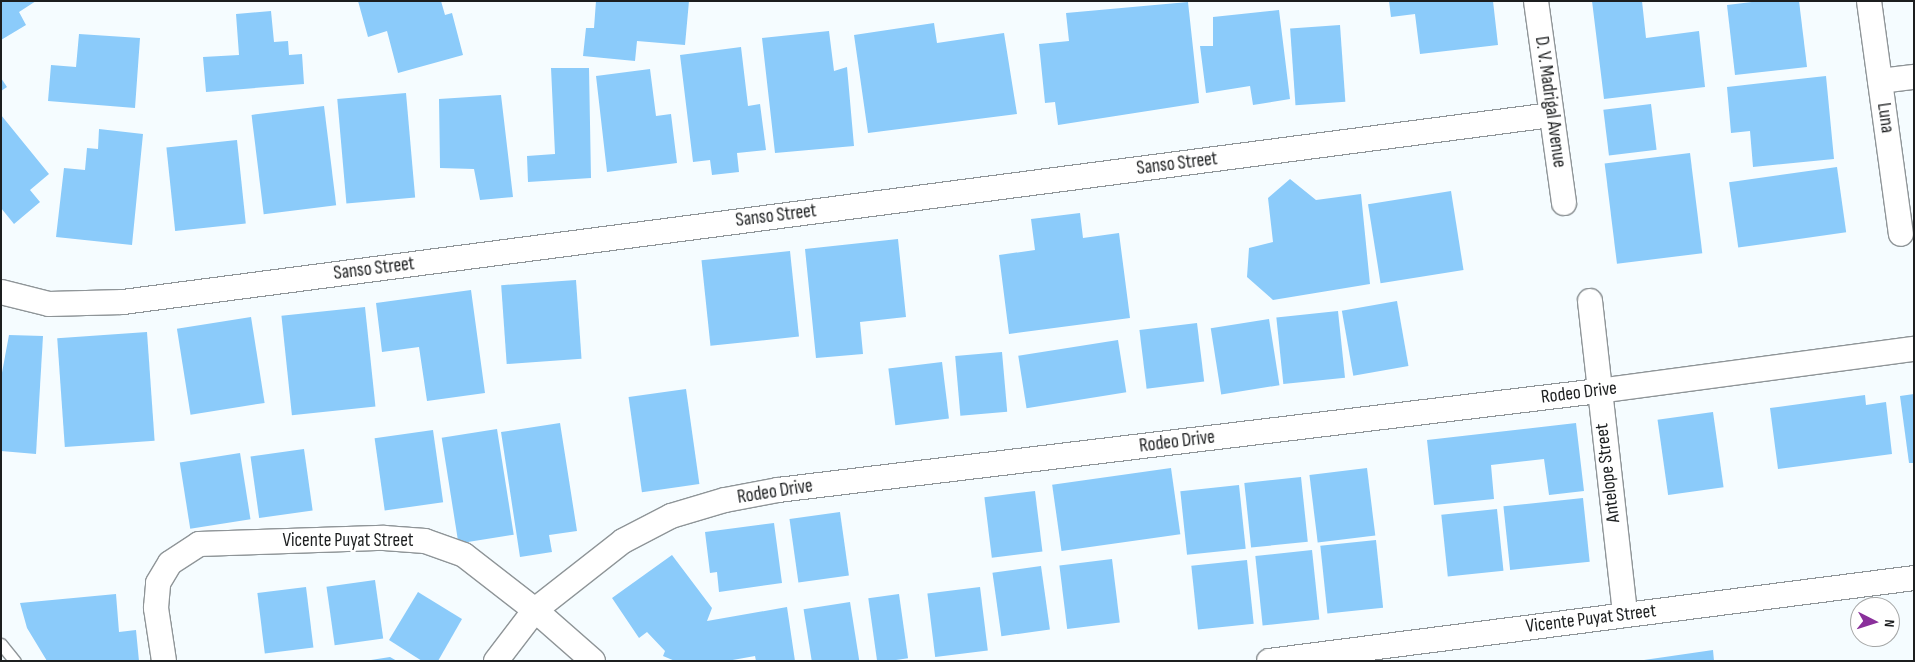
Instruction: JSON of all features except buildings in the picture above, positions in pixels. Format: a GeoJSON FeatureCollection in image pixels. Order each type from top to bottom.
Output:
{"type":"FeatureCollection","features":[{"type":"Feature","properties":{"kind":"street","name":"D. V. Madrigal Avenue"},"geometry":{"type":"LineString","coordinates":[[1536,1],[1564,203]]}},
{"type":"Feature","properties":{"kind":"street","name":"Luna"},"geometry":{"type":"LineString","coordinates":[[1869,1],[1901,234]]}},
{"type":"Feature","properties":{"kind":"street"},"geometry":{"type":"LineString","coordinates":[[1880,81],[1914,77]]}},
{"type":"Feature","properties":{"kind":"street","name":"Sanso Street"},"geometry":{"type":"LineString","coordinates":[[1,292],[49,304],[123,302],[1551,116]]}},
{"type":"Feature","properties":{"kind":"street","name":"Antelope Street"},"geometry":{"type":"LineString","coordinates":[[1590,301],[1598,391],[1625,615]]}},
{"type":"Feature","properties":{"kind":"street","name":"Rodeo Drive"},"geometry":{"type":"LineString","coordinates":[[496,661],[535,610],[623,541],[671,516],[725,500],[778,490],[1598,391],[1914,349]]}},
{"type":"Feature","properties":{"kind":"street","name":"Vicente Puyat Street"},"geometry":{"type":"LineString","coordinates":[[164,661],[156,608],[158,583],[170,563],[199,544],[384,538],[425,541],[464,555],[535,610],[593,661]]}},
{"type":"Feature","properties":{"kind":"street","name":"Vicente Puyat Street"},"geometry":{"type":"LineString","coordinates":[[1269,661],[1914,578]]}},
{"type":"Feature","properties":{"kind":"lane"},"geometry":{"type":"LineString","coordinates":[[1,644],[15,661]]}}]}
